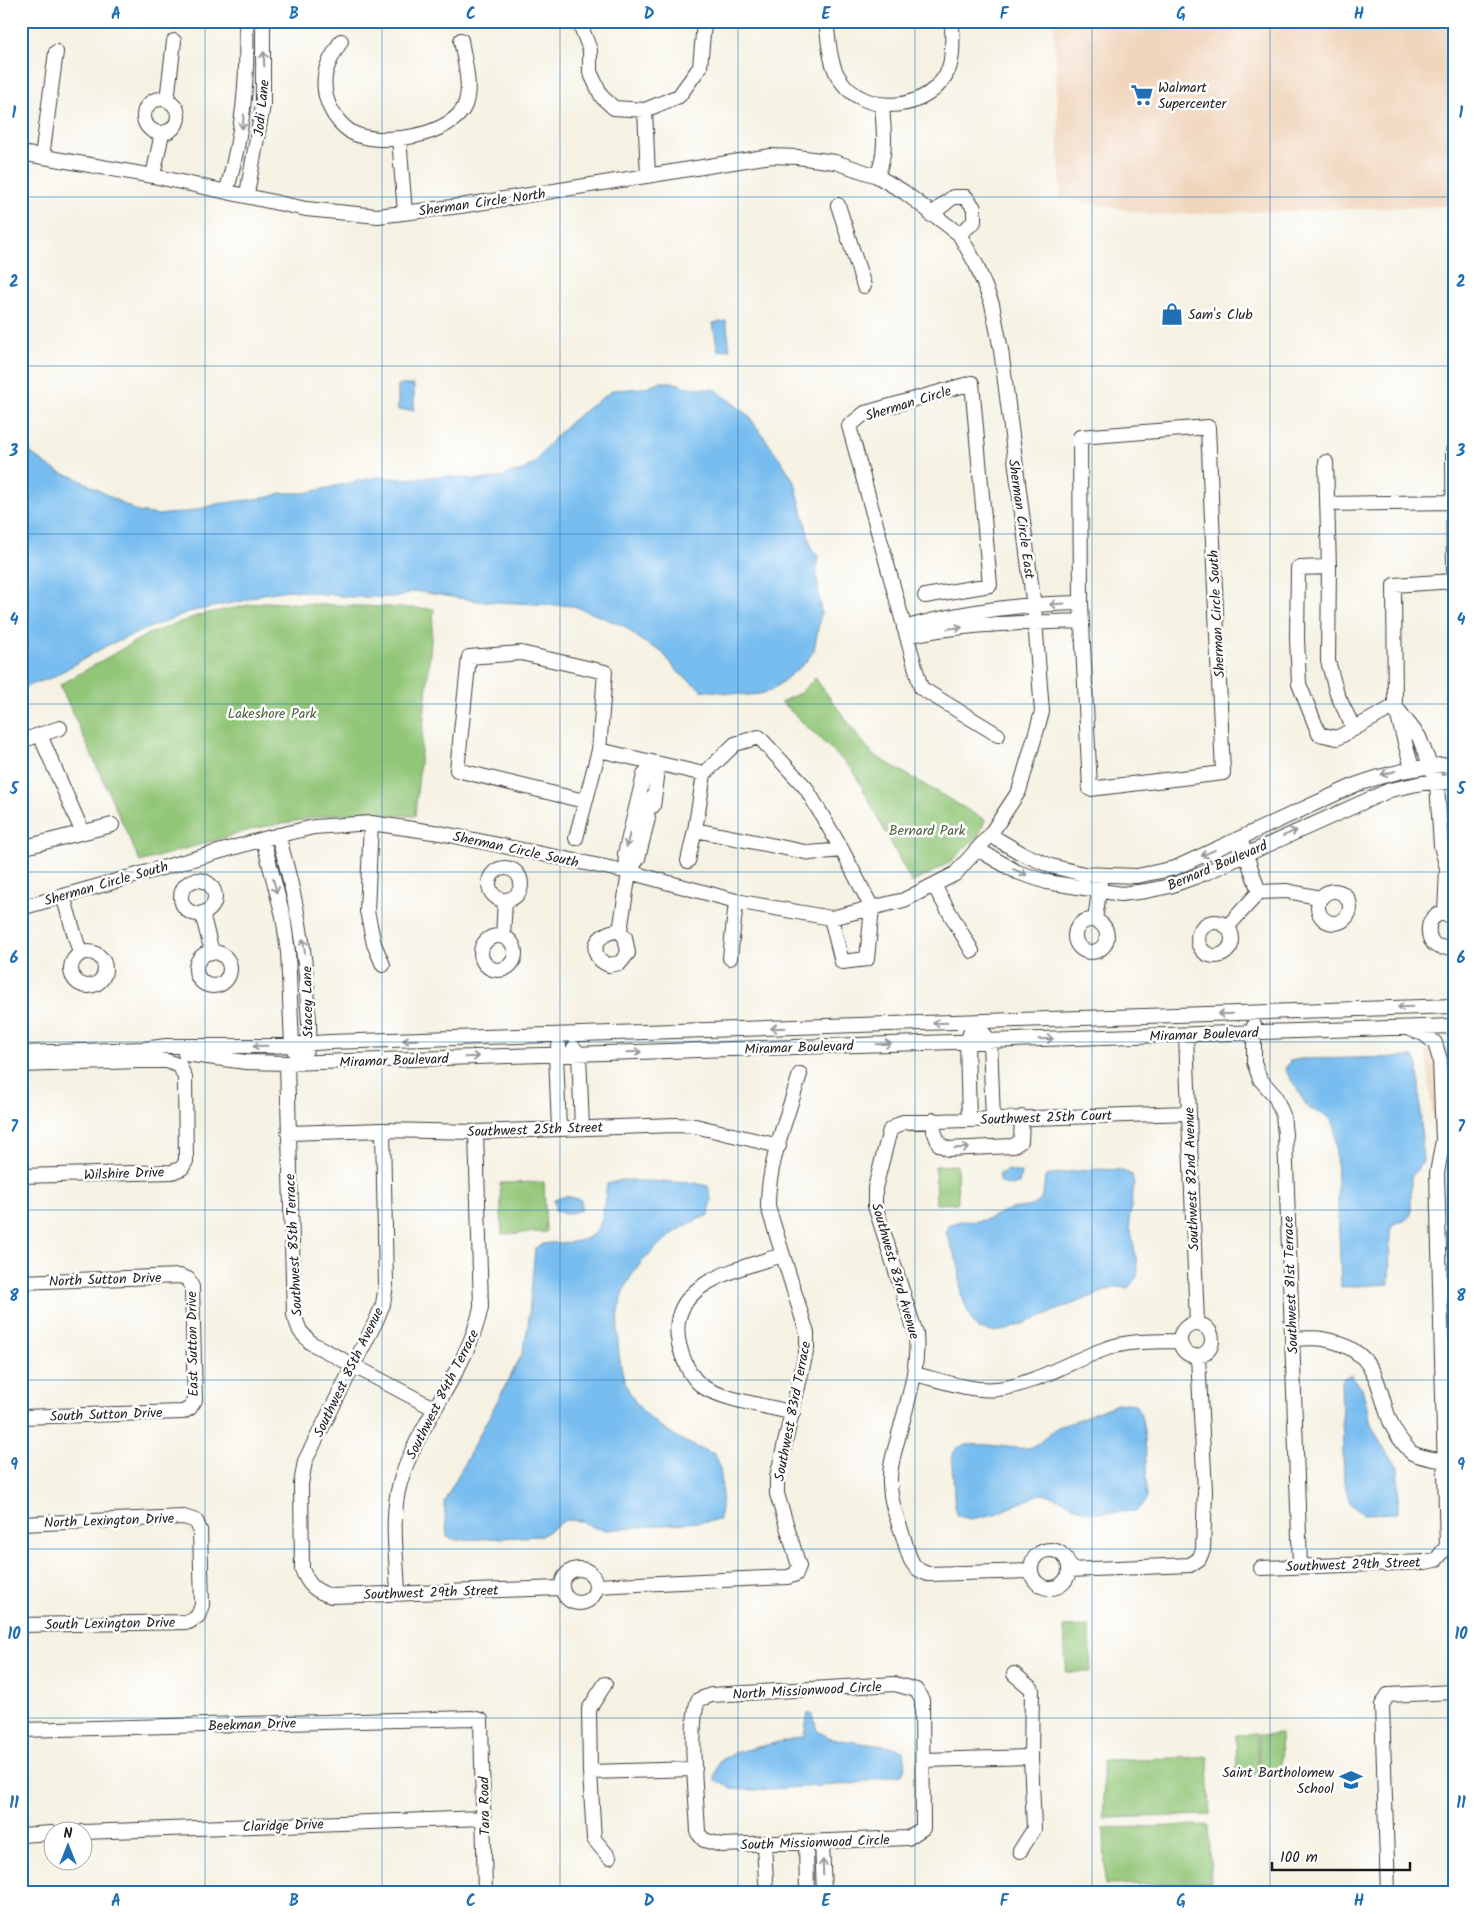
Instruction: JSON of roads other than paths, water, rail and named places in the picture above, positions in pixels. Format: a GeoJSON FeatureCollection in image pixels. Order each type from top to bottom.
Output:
{"type":"FeatureCollection","features":[{"type":"Feature","properties":{"kind":"street","name":"Jodi Lane"},"geometry":{"type":"LineString","coordinates":[[228,190],[244,117],[246,21]]}},
{"type":"Feature","properties":{"kind":"street","name":"Jodi Lane"},"geometry":{"type":"LineString","coordinates":[[247,194],[263,105],[263,21]]}},
{"type":"Feature","properties":{"kind":"street"},"geometry":{"type":"LineString","coordinates":[[826,22],[831,60],[849,92],[882,106],[910,103],[932,93],[949,67],[952,21]]}},
{"type":"Feature","properties":{"kind":"street"},"geometry":{"type":"LineString","coordinates":[[582,29],[590,50],[590,72],[602,97],[614,108],[645,110],[679,96],[700,67],[704,23]]}},
{"type":"Feature","properties":{"kind":"street"},"geometry":{"type":"LineString","coordinates":[[341,41],[325,74],[327,101],[332,113],[352,132],[368,137],[399,138],[443,127],[457,118],[467,96],[461,40]]}},
{"type":"Feature","properties":{"kind":"street"},"geometry":{"type":"LineString","coordinates":[[167,100],[174,41]]}},
{"type":"Feature","properties":{"kind":"street"},"geometry":{"type":"LineString","coordinates":[[42,158],[56,52]]}},
{"type":"Feature","properties":{"kind":"street"},"geometry":{"type":"LineString","coordinates":[[167,100],[177,109],[178,120],[172,129],[162,133],[151,130],[144,115],[148,105],[153,101],[167,100]]}},
{"type":"Feature","properties":{"kind":"street"},"geometry":{"type":"LineString","coordinates":[[876,176],[883,162],[885,147],[882,106]]}},
{"type":"Feature","properties":{"kind":"street"},"geometry":{"type":"LineString","coordinates":[[645,110],[648,176]]}},
{"type":"Feature","properties":{"kind":"street"},"geometry":{"type":"LineString","coordinates":[[153,176],[162,133]]}},
{"type":"Feature","properties":{"kind":"street"},"geometry":{"type":"LineString","coordinates":[[399,138],[405,213]]}},
{"type":"Feature","properties":{"kind":"street","name":"Sherman Circle North"},"geometry":{"type":"LineString","coordinates":[[21,153],[228,190],[306,209],[378,216],[771,156],[835,162],[876,176],[904,192],[931,215]]}},
{"type":"Feature","properties":{"kind":"street"},"geometry":{"type":"LineString","coordinates":[[931,215],[953,197],[966,197],[974,208],[974,222],[959,234]]}},
{"type":"Feature","properties":{"kind":"street"},"geometry":{"type":"LineString","coordinates":[[838,205],[864,286]]}},
{"type":"Feature","properties":{"kind":"street","name":"Sherman Circle East"},"geometry":{"type":"LineString","coordinates":[[931,215],[959,234],[976,264],[992,304],[1001,350],[1034,607],[1042,712],[1019,791],[990,835]]}},
{"type":"Feature","properties":{"kind":"street","name":"Sherman Circle"},"geometry":{"type":"LineString","coordinates":[[925,596],[990,585],[972,383],[865,413],[849,426],[921,688],[998,735]]}},
{"type":"Feature","properties":{"kind":"street","name":"Sherman Circle South"},"geometry":{"type":"LineString","coordinates":[[1208,427],[1224,773],[1090,789],[1080,603],[1080,437],[1208,427]]}},
{"type":"Feature","properties":{"kind":"street"},"geometry":{"type":"LineString","coordinates":[[1452,451],[1454,570]]}},
{"type":"Feature","properties":{"kind":"street"},"geometry":{"type":"LineString","coordinates":[[1326,462],[1330,567],[1328,661],[1337,694],[1354,729]]}},
{"type":"Feature","properties":{"kind":"street"},"geometry":{"type":"LineString","coordinates":[[1327,504],[1452,502]]}},
{"type":"Feature","properties":{"kind":"street"},"geometry":{"type":"LineString","coordinates":[[1330,567],[1298,568],[1299,684],[1320,734],[1337,738],[1396,706]]}},
{"type":"Feature","properties":{"kind":"street"},"geometry":{"type":"LineString","coordinates":[[1412,768],[1396,706],[1394,586],[1454,581]]}},
{"type":"Feature","properties":{"kind":"street"},"geometry":{"type":"LineString","coordinates":[[906,632],[936,630],[979,619],[1006,609],[1080,603]]}},
{"type":"Feature","properties":{"kind":"street"},"geometry":{"type":"LineString","coordinates":[[942,618],[948,611],[959,607],[994,604],[1006,609]]}},
{"type":"Feature","properties":{"kind":"street"},"geometry":{"type":"LineString","coordinates":[[906,632],[942,618],[1035,622],[1081,621]]}},
{"type":"Feature","properties":{"kind":"street"},"geometry":{"type":"LineString","coordinates":[[576,838],[584,801],[599,750],[604,672],[521,653],[469,657],[457,770],[584,801]]}},
{"type":"Feature","properties":{"kind":"street"},"geometry":{"type":"LineString","coordinates":[[1396,706],[1419,737],[1437,783],[1441,846],[1447,868],[1450,915],[1437,915],[1431,920],[1428,936],[1433,943],[1440,946],[1454,944]]}},
{"type":"Feature","properties":{"kind":"street"},"geometry":{"type":"LineString","coordinates":[[21,740],[60,728]]}},
{"type":"Feature","properties":{"kind":"street"},"geometry":{"type":"LineString","coordinates":[[40,735],[82,831]]}},
{"type":"Feature","properties":{"kind":"street"},"geometry":{"type":"LineString","coordinates":[[688,861],[704,774],[735,744],[759,737],[806,788],[842,850],[872,908],[867,959],[842,962],[831,918]]}},
{"type":"Feature","properties":{"kind":"street"},"geometry":{"type":"LineString","coordinates":[[599,750],[704,774]]}},
{"type":"Feature","properties":{"kind":"street"},"geometry":{"type":"LineString","coordinates":[[641,816],[652,812],[657,778],[656,763]]}},
{"type":"Feature","properties":{"kind":"street"},"geometry":{"type":"LineString","coordinates":[[619,931],[629,872],[638,858],[644,775],[656,763]]}},
{"type":"Feature","properties":{"kind":"street","name":"Bernard Boulevard"},"geometry":{"type":"LineString","coordinates":[[990,835],[1021,853],[1051,866],[1101,876],[1137,876],[1175,868],[1355,785],[1385,774],[1431,765],[1454,764]]}},
{"type":"Feature","properties":{"kind":"street","name":"Bernard Boulevard"},"geometry":{"type":"LineString","coordinates":[[978,849],[1017,872],[1047,882],[1099,892],[1121,894],[1170,886],[1203,874],[1246,853],[1390,790],[1417,784],[1454,782]]}},
{"type":"Feature","properties":{"kind":"street"},"geometry":{"type":"LineString","coordinates":[[371,823],[367,912],[374,944],[383,965]]}},
{"type":"Feature","properties":{"kind":"street","name":"Sherman Circle South"},"geometry":{"type":"LineString","coordinates":[[21,908],[278,835],[314,827],[371,823],[440,833],[629,872],[736,901],[831,918],[904,900],[934,886],[955,874],[990,835]]}},
{"type":"Feature","properties":{"kind":"street"},"geometry":{"type":"LineString","coordinates":[[21,848],[82,831],[112,825]]}},
{"type":"Feature","properties":{"kind":"street"},"geometry":{"type":"LineString","coordinates":[[695,830],[810,854],[842,850]]}},
{"type":"Feature","properties":{"kind":"street","name":"Stacey Lane"},"geometry":{"type":"LineString","coordinates":[[278,835],[299,913],[305,950],[308,1044],[294,1063]]}},
{"type":"Feature","properties":{"kind":"street"},"geometry":{"type":"LineString","coordinates":[[1241,838],[1259,892]]}},
{"type":"Feature","properties":{"kind":"street","name":"Stacey Lane"},"geometry":{"type":"LineString","coordinates":[[263,839],[283,916],[288,952],[294,1063]]}},
{"type":"Feature","properties":{"kind":"street"},"geometry":{"type":"LineString","coordinates":[[509,868],[512,848]]}},
{"type":"Feature","properties":{"kind":"street"},"geometry":{"type":"LineString","coordinates":[[189,860],[194,880]]}},
{"type":"Feature","properties":{"kind":"street"},"geometry":{"type":"LineString","coordinates":[[504,867],[518,874],[522,884],[518,894],[506,900],[493,896],[489,881],[494,871],[504,867]]}},
{"type":"Feature","properties":{"kind":"street"},"geometry":{"type":"LineString","coordinates":[[1095,920],[1101,876]]}},
{"type":"Feature","properties":{"kind":"street"},"geometry":{"type":"LineString","coordinates":[[194,880],[206,881],[211,885],[216,895],[212,907],[202,914],[187,910],[181,901],[185,885],[194,880]]}},
{"type":"Feature","properties":{"kind":"street"},"geometry":{"type":"LineString","coordinates":[[934,886],[972,951]]}},
{"type":"Feature","properties":{"kind":"street"},"geometry":{"type":"LineString","coordinates":[[1227,927],[1259,892],[1287,891],[1321,898]]}},
{"type":"Feature","properties":{"kind":"street"},"geometry":{"type":"LineString","coordinates":[[63,896],[80,953]]}},
{"type":"Feature","properties":{"kind":"street"},"geometry":{"type":"LineString","coordinates":[[503,937],[506,900]]}},
{"type":"Feature","properties":{"kind":"street"},"geometry":{"type":"LineString","coordinates":[[730,958],[736,901]]}},
{"type":"Feature","properties":{"kind":"street"},"geometry":{"type":"LineString","coordinates":[[202,914],[212,952]]}},
{"type":"Feature","properties":{"kind":"street","name":"Miramar Boulevard"},"geometry":{"type":"LineString","coordinates":[[21,1053],[144,1049],[166,1046],[292,1045],[1454,1006]]}},
{"type":"Feature","properties":{"kind":"street","name":"Southwest 81st Terrace"},"geometry":{"type":"LineString","coordinates":[[1254,1012],[1254,1062],[1260,1079],[1275,1096],[1283,1115],[1300,1566]]}},
{"type":"Feature","properties":{"kind":"street"},"geometry":{"type":"LineString","coordinates":[[974,1022],[990,1041],[993,1119]]}},
{"type":"Feature","properties":{"kind":"street"},"geometry":{"type":"LineString","coordinates":[[969,1120],[967,1042],[974,1022]]}},
{"type":"Feature","properties":{"kind":"street","name":"Miramar Boulevard"},"geometry":{"type":"LineString","coordinates":[[144,1049],[246,1062],[294,1063],[1454,1026]]}},
{"type":"Feature","properties":{"kind":"street"},"geometry":{"type":"LineString","coordinates":[[1292,1339],[1321,1338],[1350,1349],[1364,1360],[1377,1380],[1391,1424],[1398,1438],[1411,1452],[1449,1455],[1437,1173],[1444,1140],[1440,1060],[1435,1043],[1424,1034],[1407,1028]]}},
{"type":"Feature","properties":{"kind":"street"},"geometry":{"type":"LineString","coordinates":[[559,1129],[556,1054],[564,1035],[579,1054],[582,1128]]}},
{"type":"Feature","properties":{"kind":"street","name":"Southwest 82nd Avenue"},"geometry":{"type":"LineString","coordinates":[[1186,1035],[1196,1324]]}},
{"type":"Feature","properties":{"kind":"street","name":"Wilshire Drive"},"geometry":{"type":"LineString","coordinates":[[21,1065],[167,1061],[180,1066],[184,1078],[186,1161],[182,1168],[172,1172],[21,1176]]}},
{"type":"Feature","properties":{"kind":"street","name":"Southwest 85th Terrace"},"geometry":{"type":"LineString","coordinates":[[294,1063],[289,1086],[288,1133],[294,1315],[300,1331],[311,1343],[435,1409]]}},
{"type":"Feature","properties":{"kind":"street","name":"Southwest 83rd Terrace"},"geometry":{"type":"LineString","coordinates":[[596,1586],[788,1578],[796,1574],[799,1566],[777,1494],[777,1477],[807,1348],[807,1333],[768,1207],[768,1196],[779,1146],[800,1074]]}},
{"type":"Feature","properties":{"kind":"street","name":"Southwest 25th Court"},"geometry":{"type":"LineString","coordinates":[[903,1122],[1189,1113]]}},
{"type":"Feature","properties":{"kind":"street"},"geometry":{"type":"LineString","coordinates":[[934,1120],[934,1131],[939,1144],[948,1148],[1013,1146],[1021,1141],[1022,1117]]}},
{"type":"Feature","properties":{"kind":"street","name":"Southwest 83rd Avenue"},"geometry":{"type":"LineString","coordinates":[[903,1122],[890,1130],[875,1188],[876,1206],[916,1334],[917,1354],[914,1374],[892,1462],[891,1498],[911,1562],[918,1571],[928,1574],[1031,1571]]}},
{"type":"Feature","properties":{"kind":"street","name":"Southwest 25th Street"},"geometry":{"type":"LineString","coordinates":[[288,1133],[383,1130],[476,1132],[695,1126],[779,1146]]}},
{"type":"Feature","properties":{"kind":"street","name":"Southwest 85th Avenue"},"geometry":{"type":"LineString","coordinates":[[307,1581],[302,1569],[301,1484],[305,1461],[383,1304],[386,1285],[383,1130]]}},
{"type":"Feature","properties":{"kind":"street","name":"Southwest 84th Terrace"},"geometry":{"type":"LineString","coordinates":[[398,1594],[395,1521],[399,1484],[435,1409],[470,1345],[480,1307],[476,1132]]}},
{"type":"Feature","properties":{"kind":"street"},"geometry":{"type":"LineString","coordinates":[[782,1255],[713,1278],[696,1289],[684,1307],[677,1337],[682,1355],[691,1373],[702,1386],[717,1393],[793,1413]]}},
{"type":"Feature","properties":{"kind":"street","name":"North Sutton Drive"},"geometry":{"type":"LineString","coordinates":[[21,1282],[180,1276],[188,1279]]}},
{"type":"Feature","properties":{"kind":"street","name":"East Sutton Drive"},"geometry":{"type":"LineString","coordinates":[[188,1279],[192,1287],[195,1400],[190,1408]]}},
{"type":"Feature","properties":{"kind":"street"},"geometry":{"type":"LineString","coordinates":[[1196,1324],[1207,1328],[1213,1337],[1211,1348],[1208,1352],[1198,1357],[1183,1351],[1180,1341],[1186,1327],[1196,1324]]}},
{"type":"Feature","properties":{"kind":"street"},"geometry":{"type":"LineString","coordinates":[[914,1374],[984,1390],[997,1389],[1014,1386],[1108,1347],[1125,1343],[1180,1341]]}},
{"type":"Feature","properties":{"kind":"street"},"geometry":{"type":"LineString","coordinates":[[1069,1570],[1190,1566],[1199,1559],[1203,1550],[1205,1491],[1198,1357]]}},
{"type":"Feature","properties":{"kind":"street","name":"South Sutton Drive"},"geometry":{"type":"LineString","coordinates":[[21,1417],[183,1412],[190,1408]]}},
{"type":"Feature","properties":{"kind":"street","name":"Southwest 29th Street"},"geometry":{"type":"LineString","coordinates":[[1261,1568],[1436,1560],[1442,1554],[1448,1539],[1449,1455]]}},
{"type":"Feature","properties":{"kind":"street","name":"North Lexington Drive"},"geometry":{"type":"LineString","coordinates":[[21,1524],[184,1517],[196,1521],[200,1530],[202,1605],[198,1616]]}},
{"type":"Feature","properties":{"kind":"street"},"geometry":{"type":"LineString","coordinates":[[1049,1550],[1056,1551],[1066,1558],[1069,1570],[1065,1582],[1060,1586],[1048,1588],[1036,1583],[1031,1571],[1031,1565],[1038,1554],[1049,1550]]}},
{"type":"Feature","properties":{"kind":"street"},"geometry":{"type":"LineString","coordinates":[[578,1569],[588,1572],[595,1581],[596,1586],[592,1597],[583,1603],[571,1602],[563,1594],[562,1588],[567,1573],[578,1569]]}},
{"type":"Feature","properties":{"kind":"street","name":"Southwest 29th Street"},"geometry":{"type":"LineString","coordinates":[[307,1581],[316,1591],[331,1596],[562,1588]]}},
{"type":"Feature","properties":{"kind":"street","name":"South Lexington Drive"},"geometry":{"type":"LineString","coordinates":[[21,1625],[189,1622],[198,1616]]}},
{"type":"Feature","properties":{"kind":"street"},"geometry":{"type":"LineString","coordinates":[[1014,1674],[1032,1689],[1031,1757],[1034,1829],[1020,1851]]}},
{"type":"Feature","properties":{"kind":"street"},"geometry":{"type":"LineString","coordinates":[[605,1684],[589,1709],[590,1772],[594,1839],[609,1857]]}},
{"type":"Feature","properties":{"kind":"street","name":"North Missionwood Circle"},"geometry":{"type":"LineString","coordinates":[[695,1769],[694,1711],[698,1700],[711,1695],[895,1684],[916,1690],[922,1700],[924,1760]]}},
{"type":"Feature","properties":{"kind":"street"},"geometry":{"type":"LineString","coordinates":[[1388,1893],[1382,1705],[1388,1695],[1454,1692]]}},
{"type":"Feature","properties":{"kind":"street","name":"Beekman Drive"},"geometry":{"type":"LineString","coordinates":[[21,1730],[472,1718],[482,1720]]}},
{"type":"Feature","properties":{"kind":"street","name":"Tara Road"},"geometry":{"type":"LineString","coordinates":[[482,1720],[485,1893]]}},
{"type":"Feature","properties":{"kind":"street"},"geometry":{"type":"LineString","coordinates":[[924,1760],[1031,1757]]}},
{"type":"Feature","properties":{"kind":"street","name":"South Missionwood Circle"},"geometry":{"type":"LineString","coordinates":[[695,1769],[698,1833],[704,1840],[722,1845],[806,1843],[908,1838],[923,1828],[924,1760]]}},
{"type":"Feature","properties":{"kind":"street"},"geometry":{"type":"LineString","coordinates":[[590,1772],[695,1769]]}},
{"type":"Feature","properties":{"kind":"street","name":"Claridge Drive"},"geometry":{"type":"LineString","coordinates":[[92,1832],[484,1818]]}},
{"type":"Feature","properties":{"kind":"street"},"geometry":{"type":"LineString","coordinates":[[21,1834],[42,1833]]}},
{"type":"Feature","properties":{"kind":"street"},"geometry":{"type":"LineString","coordinates":[[822,1842],[824,1893]]}},
{"type":"Feature","properties":{"kind":"street"},"geometry":{"type":"LineString","coordinates":[[806,1843],[807,1893]]}},
{"type":"Feature","properties":{"kind":"street"},"geometry":{"type":"LineString","coordinates":[[764,1844],[766,1881]]}},
{"type":"Feature","properties":{"kind":"water"},"geometry":{"type":"Polygon","coordinates":[[[726,321],[730,349],[718,351],[713,323],[726,321]]]}},
{"type":"Feature","properties":{"kind":"water"},"geometry":{"type":"Polygon","coordinates":[[[659,382],[672,382],[688,387],[716,390],[748,415],[795,483],[812,550],[818,556],[816,568],[821,613],[814,650],[806,662],[771,691],[748,695],[702,690],[679,673],[662,652],[642,641],[624,626],[574,606],[478,601],[414,591],[398,597],[352,597],[289,590],[262,594],[243,601],[188,612],[108,645],[51,678],[21,688],[21,444],[45,464],[59,472],[73,476],[138,512],[158,515],[188,512],[217,504],[270,497],[281,493],[305,493],[377,477],[404,479],[446,476],[479,480],[506,477],[507,474],[519,472],[535,463],[547,446],[571,421],[613,390],[643,388],[659,382]]]}},
{"type":"Feature","properties":{"kind":"water"},"geometry":{"type":"Polygon","coordinates":[[[398,385],[414,385],[414,410],[398,410],[398,385]]]}},
{"type":"Feature","properties":{"kind":"water"},"geometry":{"type":"Polygon","coordinates":[[[1414,1057],[1418,1066],[1423,1162],[1411,1177],[1411,1215],[1404,1221],[1393,1224],[1390,1232],[1389,1284],[1341,1287],[1335,1127],[1329,1117],[1308,1108],[1285,1069],[1290,1061],[1301,1059],[1414,1057]]]}},
{"type":"Feature","properties":{"kind":"water"},"geometry":{"type":"Polygon","coordinates":[[[1095,1169],[1120,1170],[1132,1175],[1134,1185],[1129,1220],[1138,1269],[1137,1277],[1128,1288],[1117,1287],[1105,1291],[1007,1330],[993,1332],[978,1329],[971,1319],[961,1294],[959,1266],[946,1233],[948,1225],[961,1221],[991,1218],[1011,1209],[1031,1206],[1041,1198],[1045,1177],[1053,1174],[1095,1169]]]}},
{"type":"Feature","properties":{"kind":"water"},"geometry":{"type":"Polygon","coordinates":[[[1008,1170],[1021,1173],[1019,1184],[1009,1186],[1000,1182],[999,1174],[1008,1170]]]}},
{"type":"Feature","properties":{"kind":"water"},"geometry":{"type":"Polygon","coordinates":[[[622,1180],[695,1183],[708,1186],[711,1199],[709,1215],[675,1232],[646,1258],[630,1278],[624,1290],[618,1318],[618,1349],[620,1364],[628,1389],[643,1412],[677,1437],[715,1454],[720,1469],[722,1486],[719,1520],[607,1530],[595,1528],[581,1521],[565,1520],[541,1536],[457,1540],[447,1537],[444,1502],[522,1354],[528,1327],[535,1248],[548,1243],[576,1241],[587,1238],[594,1233],[602,1218],[607,1184],[622,1180]]]}},
{"type":"Feature","properties":{"kind":"water"},"geometry":{"type":"Polygon","coordinates":[[[566,1196],[581,1200],[581,1210],[567,1214],[555,1211],[554,1200],[566,1196]]]}},
{"type":"Feature","properties":{"kind":"water"},"geometry":{"type":"Polygon","coordinates":[[[1351,1375],[1362,1388],[1371,1424],[1382,1446],[1398,1467],[1398,1513],[1362,1514],[1351,1504],[1344,1483],[1341,1384],[1343,1378],[1351,1375]]]}},
{"type":"Feature","properties":{"kind":"water"},"geometry":{"type":"Polygon","coordinates":[[[1117,1404],[1136,1404],[1145,1437],[1147,1499],[1136,1511],[1099,1513],[1085,1511],[1054,1496],[1040,1494],[995,1514],[971,1519],[958,1516],[954,1501],[952,1457],[959,1447],[978,1444],[1021,1448],[1033,1447],[1056,1428],[1117,1404]]]}},
{"type":"Feature","properties":{"kind":"water"},"geometry":{"type":"Polygon","coordinates":[[[808,1713],[813,1715],[817,1731],[832,1739],[897,1748],[904,1752],[906,1765],[902,1774],[852,1784],[752,1790],[732,1789],[715,1780],[719,1762],[733,1753],[804,1736],[808,1713]]]}},
{"type":"Feature","properties":{"kind":"place","name":"Walmart Supercenter"},"geometry":{"type":"Point","coordinates":[1142,95]}},
{"type":"Feature","properties":{"kind":"place","name":"Sam's Club"},"geometry":{"type":"Point","coordinates":[1172,314]}},
{"type":"Feature","properties":{"kind":"place","name":"Saint Bartholomew School"},"geometry":{"type":"Point","coordinates":[1351,1780]}},
{"type":"Feature","properties":{"kind":"park label","name":"Lakeshore Park"},"geometry":{"type":"Point","coordinates":[272,713]}},
{"type":"Feature","properties":{"kind":"park label","name":"Bernard Park"},"geometry":{"type":"Point","coordinates":[927,830]}}]}
